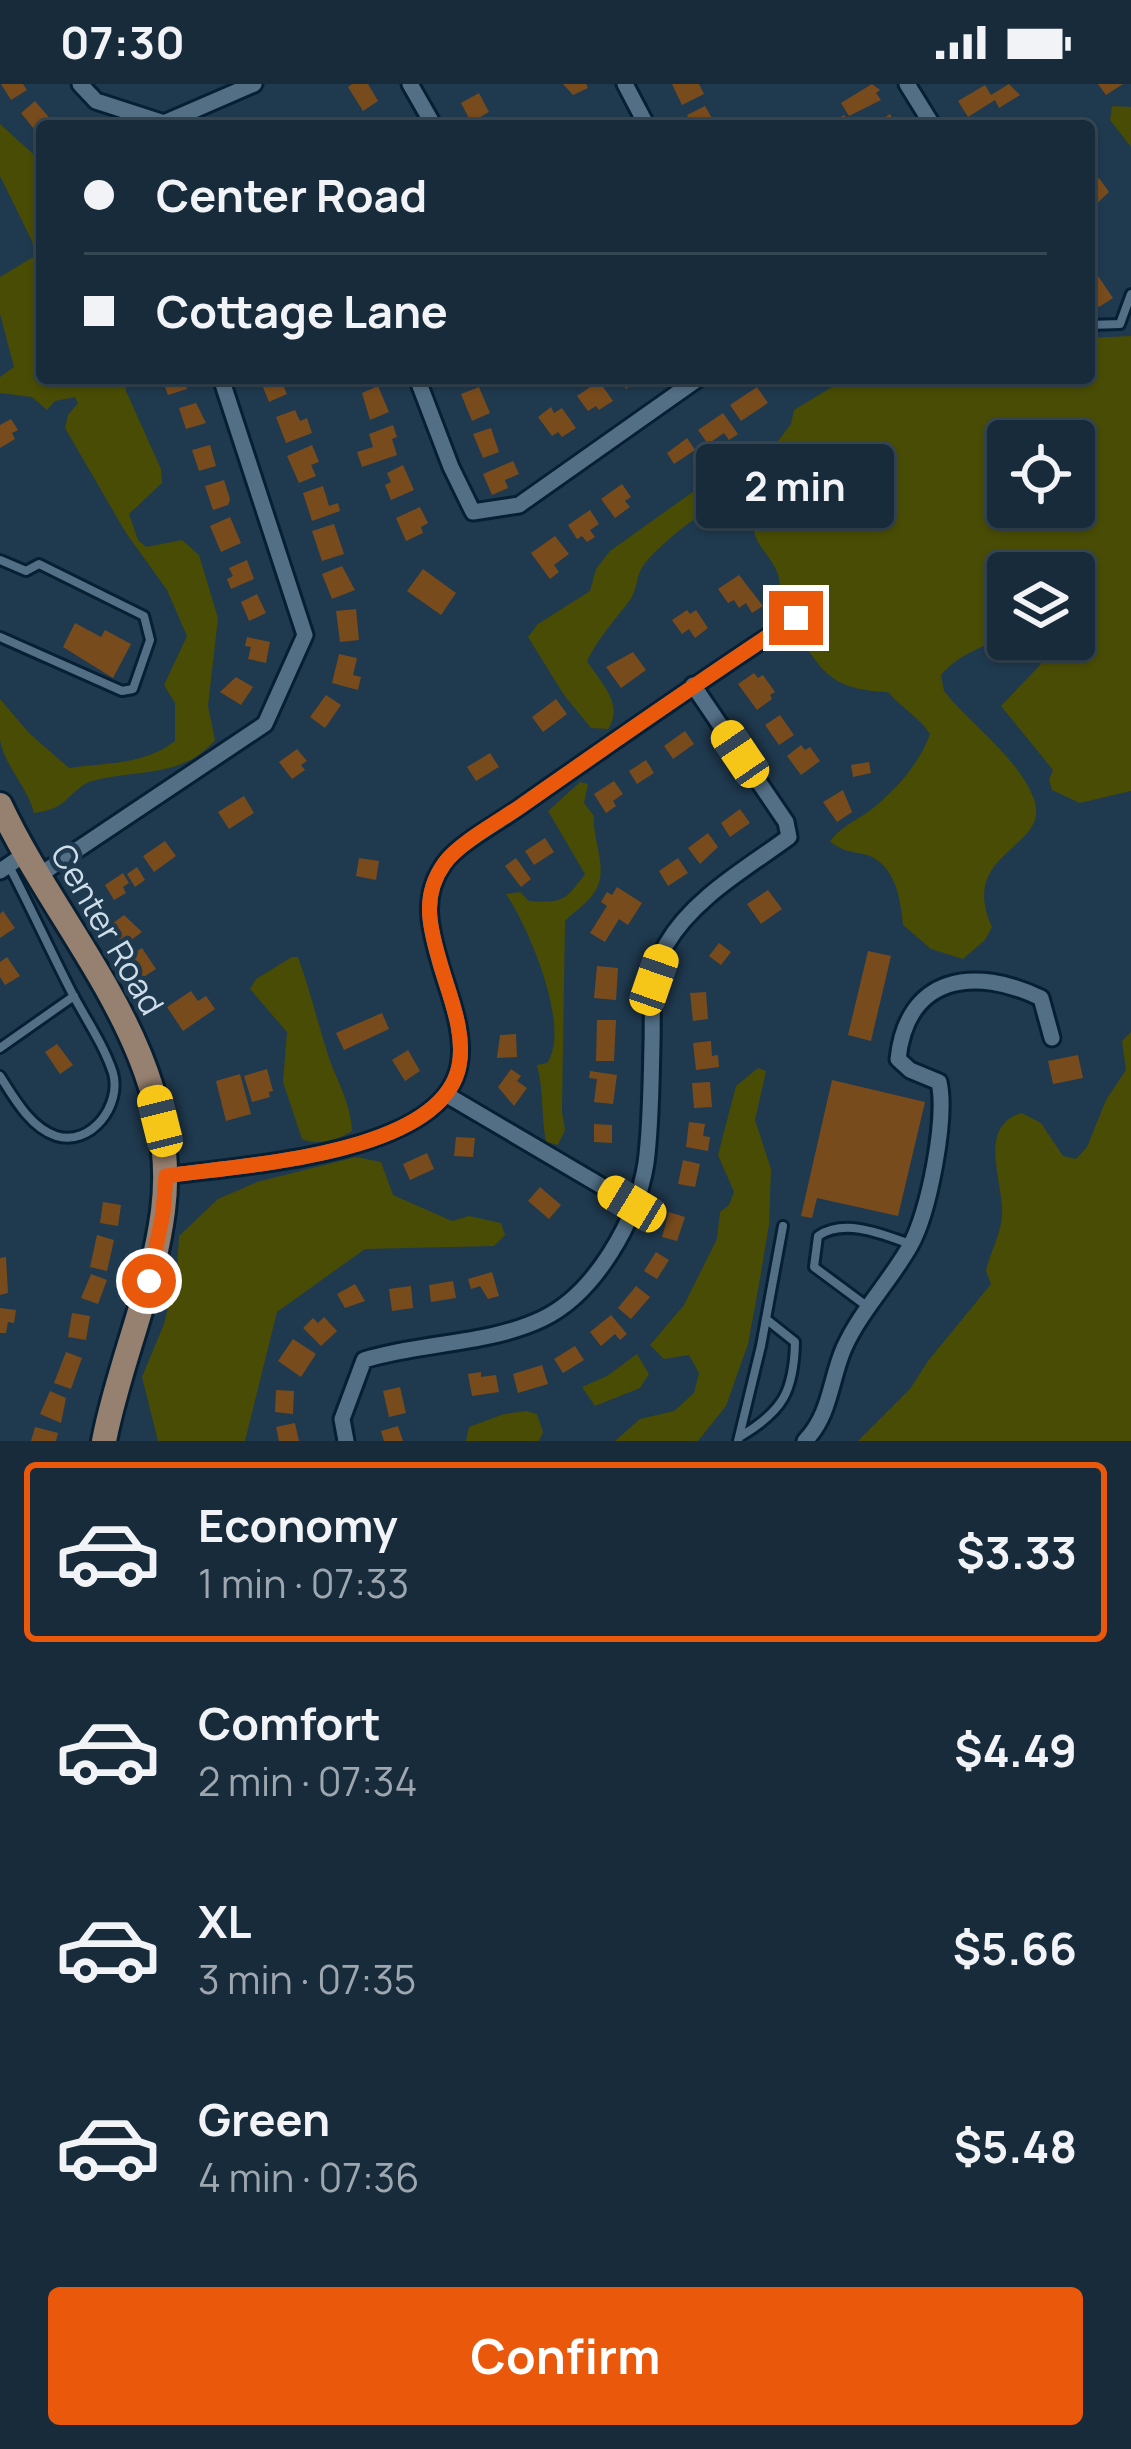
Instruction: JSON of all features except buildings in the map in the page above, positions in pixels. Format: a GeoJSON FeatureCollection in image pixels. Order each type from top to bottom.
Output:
{"type":"FeatureCollection","features":[{"type":"Feature","properties":{"kind":"main road","name":"Center Road"},"geometry":{"type":"LineString","coordinates":[[0,805],[18,866],[129,1026],[160,1121],[166,1176],[163,1213],[104,1441]]}},
{"type":"Feature","properties":{"kind":"street"},"geometry":{"type":"LineString","coordinates":[[80,84],[96,101],[150,120]]}},
{"type":"Feature","properties":{"kind":"street"},"geometry":{"type":"LineString","coordinates":[[175,120],[254,84]]}},
{"type":"Feature","properties":{"kind":"street"},"geometry":{"type":"LineString","coordinates":[[410,84],[431,120]]}},
{"type":"Feature","properties":{"kind":"street"},"geometry":{"type":"LineString","coordinates":[[626,84],[643,120]]}},
{"type":"Feature","properties":{"kind":"street"},"geometry":{"type":"LineString","coordinates":[[907,84],[929,120]]}},
{"type":"Feature","properties":{"kind":"street"},"geometry":{"type":"LineString","coordinates":[[18,866],[265,724],[305,635],[223,384]]}},
{"type":"Feature","properties":{"kind":"street"},"geometry":{"type":"LineString","coordinates":[[419,384],[473,512],[519,505],[690,384]]}},
{"type":"Feature","properties":{"kind":"street"},"geometry":{"type":"LineString","coordinates":[[166,1176],[333,1152],[429,1112],[447,1095],[459,1069],[461,1040],[427,906],[446,859],[796,618]]}},
{"type":"Feature","properties":{"kind":"street"},"geometry":{"type":"LineString","coordinates":[[346,1441],[341,1419],[364,1360],[395,1350],[506,1332],[545,1318],[579,1293],[615,1249],[645,1166],[654,980],[666,946],[705,899],[789,837],[786,822],[693,685]]}},
{"type":"Feature","properties":{"kind":"street"},"geometry":{"type":"LineString","coordinates":[[805,1441],[822,1419],[844,1349],[911,1244],[928,1192],[943,1099],[939,1082],[910,1070],[898,1059],[901,1037],[916,1005],[936,988],[968,979],[1013,984],[1041,998],[1052,1038]]}},
{"type":"Feature","properties":{"kind":"street"},"geometry":{"type":"LineString","coordinates":[[447,1095],[632,1204]]}},
{"type":"Feature","properties":{"kind":"lane"},"geometry":{"type":"LineString","coordinates":[[1095,325],[1120,324],[1131,294]]}},
{"type":"Feature","properties":{"kind":"lane"},"geometry":{"type":"LineString","coordinates":[[0,560],[26,571],[38,564],[144,616],[150,640],[134,689],[122,691],[0,637]]}},
{"type":"Feature","properties":{"kind":"lane"},"geometry":{"type":"LineString","coordinates":[[0,1076],[32,1121],[52,1135],[68,1138],[90,1131],[108,1113],[115,1095],[114,1078],[97,1035],[74,996],[18,866]]}},
{"type":"Feature","properties":{"kind":"lane"},"geometry":{"type":"LineString","coordinates":[[0,1048],[74,996]]}},
{"type":"Feature","properties":{"kind":"lane"},"geometry":{"type":"LineString","coordinates":[[738,1439],[783,1226]]}},
{"type":"Feature","properties":{"kind":"lane"},"geometry":{"type":"LineString","coordinates":[[870,1308],[814,1267],[818,1236],[845,1227],[911,1244]]}},
{"type":"Feature","properties":{"kind":"lane"},"geometry":{"type":"LineString","coordinates":[[738,1439],[772,1417],[795,1376],[795,1342],[766,1319]]}},
{"type":"Feature","properties":{"kind":"shaded area"},"geometry":{"type":"Polygon","coordinates":[[[1112,106],[1131,107],[1131,147],[1110,120],[1112,106]]]}},
{"type":"Feature","properties":{"kind":"shaded area"},"geometry":{"type":"Polygon","coordinates":[[[0,124],[36,157],[36,384],[125,384],[161,469],[162,483],[129,514],[138,540],[146,547],[182,540],[199,555],[218,618],[208,706],[215,740],[187,761],[89,782],[60,805],[34,813],[0,740],[0,699],[69,768],[150,755],[175,741],[175,703],[164,685],[187,636],[167,590],[126,533],[65,428],[78,403],[75,397],[55,401],[47,410],[32,397],[0,393],[0,377],[14,367],[0,314],[0,277],[35,256],[0,176],[0,124]]]}},
{"type":"Feature","properties":{"kind":"shaded area"},"geometry":{"type":"Polygon","coordinates":[[[1131,336],[1131,791],[1080,803],[1052,790],[1053,770],[1001,706],[1041,660],[1095,660],[1095,552],[987,552],[987,645],[941,675],[944,691],[1017,769],[1034,799],[1036,816],[986,882],[984,901],[992,927],[963,959],[931,949],[903,925],[898,894],[884,866],[830,841],[893,790],[915,764],[930,734],[888,692],[844,684],[815,660],[798,633],[805,617],[780,589],[776,569],[756,538],[754,518],[742,506],[733,501],[712,508],[671,537],[643,566],[632,596],[587,661],[612,702],[613,720],[608,729],[591,728],[528,637],[538,624],[590,591],[596,569],[610,551],[749,452],[778,441],[791,424],[794,410],[837,384],[1095,384],[1095,338],[1131,336]]]}},
{"type":"Feature","properties":{"kind":"shaded area"},"geometry":{"type":"Polygon","coordinates":[[[580,782],[588,784],[584,803],[594,816],[601,865],[594,893],[565,921],[565,1130],[558,1145],[546,1142],[537,1065],[547,1063],[553,1047],[551,1003],[535,952],[506,894],[520,892],[529,901],[556,900],[567,895],[585,874],[548,811],[580,782]]]}},
{"type":"Feature","properties":{"kind":"shaded area"},"geometry":{"type":"Polygon","coordinates":[[[298,957],[351,1121],[352,1131],[328,1141],[302,1139],[283,1082],[287,1032],[250,989],[256,979],[298,957]]]}},
{"type":"Feature","properties":{"kind":"shaded area"},"geometry":{"type":"Polygon","coordinates":[[[1131,1032],[1131,1441],[858,1441],[910,1389],[991,1284],[986,1271],[1002,1215],[996,1156],[1000,1130],[1022,1113],[1041,1123],[1063,1156],[1076,1159],[1087,1147],[1106,1100],[1126,1070],[1122,1041],[1131,1032]]]}},
{"type":"Feature","properties":{"kind":"shaded area"},"geometry":{"type":"Polygon","coordinates":[[[758,1068],[766,1071],[755,1120],[771,1169],[769,1225],[748,1344],[726,1406],[698,1441],[615,1441],[640,1419],[674,1411],[694,1393],[699,1373],[689,1355],[664,1359],[650,1345],[684,1305],[717,1239],[720,1212],[734,1192],[718,1155],[736,1086],[758,1068]]]}},
{"type":"Feature","properties":{"kind":"shaded area"},"geometry":{"type":"Polygon","coordinates":[[[356,1157],[381,1162],[393,1195],[452,1221],[469,1216],[501,1223],[505,1235],[494,1246],[365,1249],[277,1312],[245,1441],[158,1441],[142,1377],[164,1324],[177,1270],[179,1236],[218,1199],[257,1182],[356,1157]]]}},
{"type":"Feature","properties":{"kind":"shaded area"},"geometry":{"type":"Polygon","coordinates":[[[637,1354],[649,1374],[640,1388],[595,1406],[582,1387],[637,1354]]]}},
{"type":"Feature","properties":{"kind":"shaded area"},"geometry":{"type":"Polygon","coordinates":[[[526,1411],[537,1414],[543,1432],[539,1441],[466,1441],[469,1427],[526,1411]]]}},
{"type":"Feature","properties":{"kind":"route"},"geometry":{"type":"LineString","coordinates":[[149,1281],[166,1176],[333,1152],[404,1126],[447,1095],[459,1069],[461,1040],[427,906],[446,859],[796,618]]}}]}
